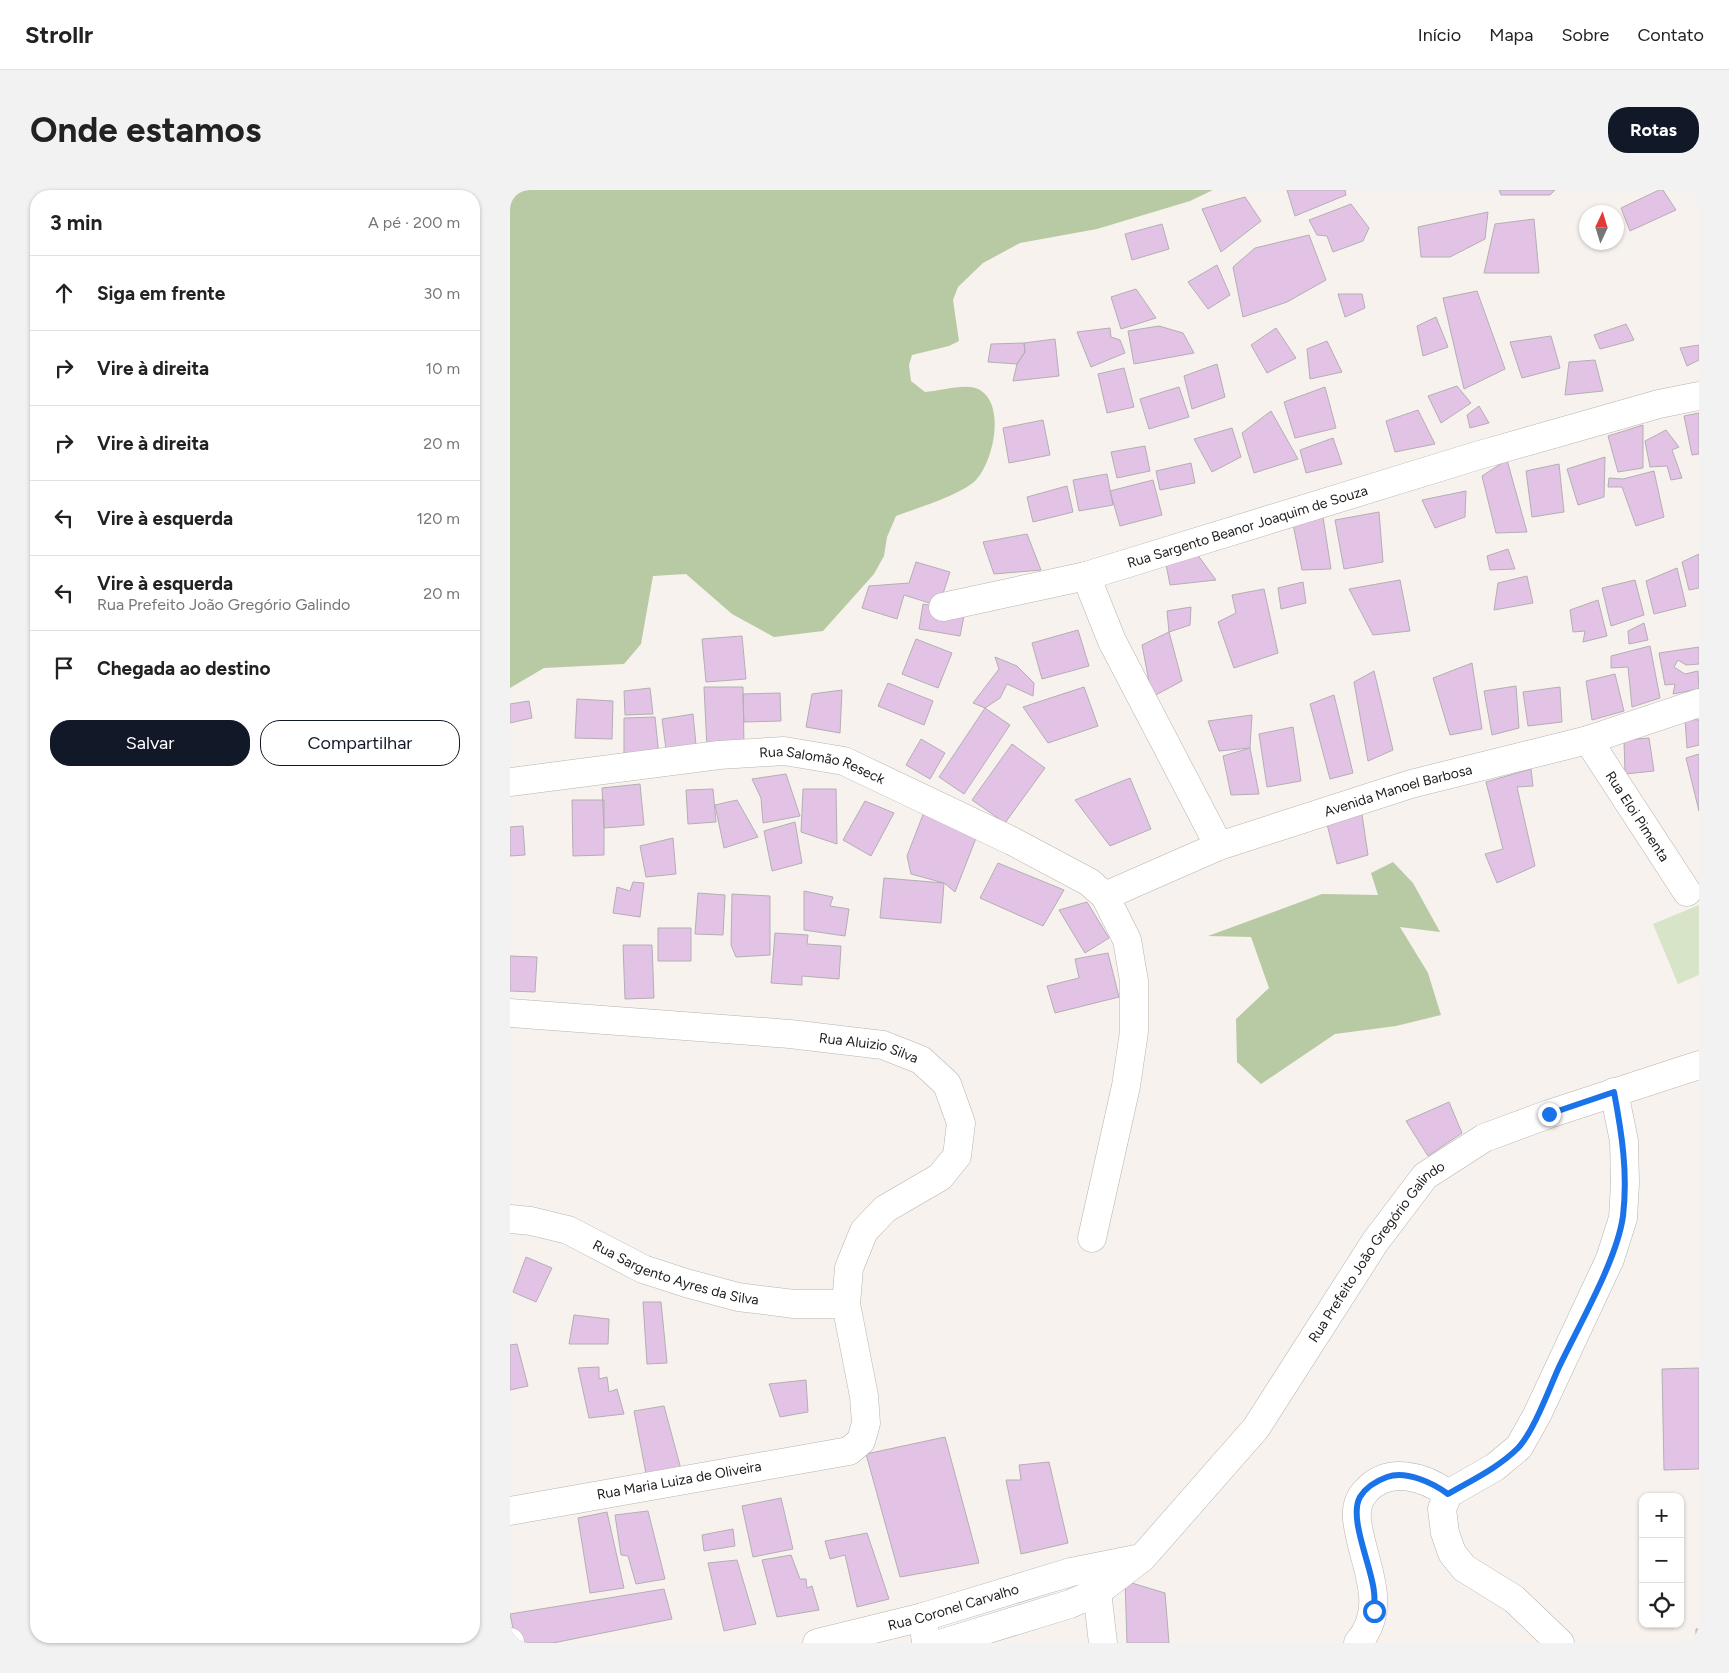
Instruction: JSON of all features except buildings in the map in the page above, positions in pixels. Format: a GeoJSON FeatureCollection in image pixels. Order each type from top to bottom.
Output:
{"type":"FeatureCollection","features":[{"type":"Feature","properties":{"kind":"street","name":"Rua Sargento Beanor Joaquim de Souza"},"geometry":{"type":"LineString","coordinates":[[943,607],[1086,576],[1476,456],[1659,404],[1699,396]]}},
{"type":"Feature","properties":{"kind":"street"},"geometry":{"type":"LineString","coordinates":[[1086,576],[1112,641],[1219,846]]}},
{"type":"Feature","properties":{"kind":"street","name":"Avenida Manoel Barbosa"},"geometry":{"type":"LineString","coordinates":[[1105,896],[1219,846],[1411,784],[1588,740],[1699,704]]}},
{"type":"Feature","properties":{"kind":"street","name":"Rua Eloi Pimenta"},"geometry":{"type":"LineString","coordinates":[[1588,740],[1687,892]]}},
{"type":"Feature","properties":{"kind":"street","name":"Rua Salomão Reseck"},"geometry":{"type":"LineString","coordinates":[[510,782],[728,754],[784,751],[844,761],[1058,864],[1089,882],[1105,896]]}},
{"type":"Feature","properties":{"kind":"street"},"geometry":{"type":"LineString","coordinates":[[1092,1238],[1126,1086],[1134,1032],[1134,981],[1127,940],[1105,896]]}},
{"type":"Feature","properties":{"kind":"street","name":"Rua Aluizio Silva"},"geometry":{"type":"LineString","coordinates":[[510,1013],[790,1034],[882,1045],[921,1060],[947,1084],[961,1123],[957,1156],[940,1177],[885,1209],[864,1231],[849,1268],[846,1304],[864,1396],[866,1423],[861,1441],[849,1451]]}},
{"type":"Feature","properties":{"kind":"street","name":"Rua Prefeito João Gregório Galindo"},"geometry":{"type":"LineString","coordinates":[[1093,1580],[1142,1558],[1256,1428],[1375,1242],[1425,1176],[1484,1138],[1614,1092],[1699,1065]]}},
{"type":"Feature","properties":{"kind":"street"},"geometry":{"type":"LineString","coordinates":[[1560,1643],[1514,1599],[1464,1568],[1452,1553],[1445,1534],[1442,1510],[1448,1494],[1495,1467],[1519,1447],[1537,1415],[1610,1259],[1622,1218],[1625,1183],[1624,1141],[1614,1092]]}},
{"type":"Feature","properties":{"kind":"street","name":"Rua Sargento Ayres da Silva"},"geometry":{"type":"LineString","coordinates":[[510,1219],[531,1221],[568,1230],[643,1269],[686,1284],[738,1296],[794,1304],[846,1304]]}},
{"type":"Feature","properties":{"kind":"street","name":"Rua Maria Luiza de Oliveira"},"geometry":{"type":"LineString","coordinates":[[510,1511],[849,1451]]}},
{"type":"Feature","properties":{"kind":"street"},"geometry":{"type":"LineString","coordinates":[[1358,1643],[1363,1638],[1374,1611],[1374,1591],[1357,1518],[1359,1498],[1374,1481],[1394,1475],[1415,1478],[1438,1487],[1448,1494]]}},
{"type":"Feature","properties":{"kind":"street"},"geometry":{"type":"LineString","coordinates":[[943,1643],[1070,1604],[1093,1580]]}},
{"type":"Feature","properties":{"kind":"street"},"geometry":{"type":"LineString","coordinates":[[1093,1580],[1103,1643]]}},
{"type":"Feature","properties":{"kind":"street","name":"Rua Coronel Carvalho"},"geometry":{"type":"LineString","coordinates":[[817,1643],[925,1630],[1093,1580]]}},
{"type":"Feature","properties":{"kind":"green space"},"geometry":{"type":"Polygon","coordinates":[[[510,190],[1213,190],[1190,201],[1097,229],[1020,243],[983,263],[958,287],[953,300],[959,341],[949,346],[912,355],[909,365],[911,381],[925,392],[968,387],[980,390],[988,398],[993,408],[995,421],[992,448],[987,461],[982,472],[969,486],[938,501],[896,516],[887,537],[884,556],[874,574],[823,631],[774,637],[732,614],[686,574],[653,576],[641,644],[624,664],[544,668],[510,688],[510,190]]]}},
{"type":"Feature","properties":{"kind":"green space"},"geometry":{"type":"Polygon","coordinates":[[[1393,862],[1413,883],[1440,932],[1400,927],[1428,973],[1441,1015],[1396,1026],[1335,1034],[1261,1084],[1237,1062],[1236,1019],[1269,988],[1251,937],[1208,936],[1322,894],[1378,895],[1371,873],[1393,862]]]}},
{"type":"Feature","properties":{"kind":"green space"},"geometry":{"type":"Polygon","coordinates":[[[1699,905],[1699,975],[1678,984],[1653,924],[1699,905]]]}},
{"type":"Feature","properties":{"kind":"route"},"geometry":{"type":"LineString","coordinates":[[1374,1611],[1374,1591],[1357,1518],[1359,1498],[1374,1481],[1394,1475],[1415,1478],[1438,1487],[1448,1494],[1495,1467],[1519,1447],[1537,1415],[1610,1259],[1622,1218],[1625,1183],[1624,1141],[1614,1092],[1549,1114]]}}]}
